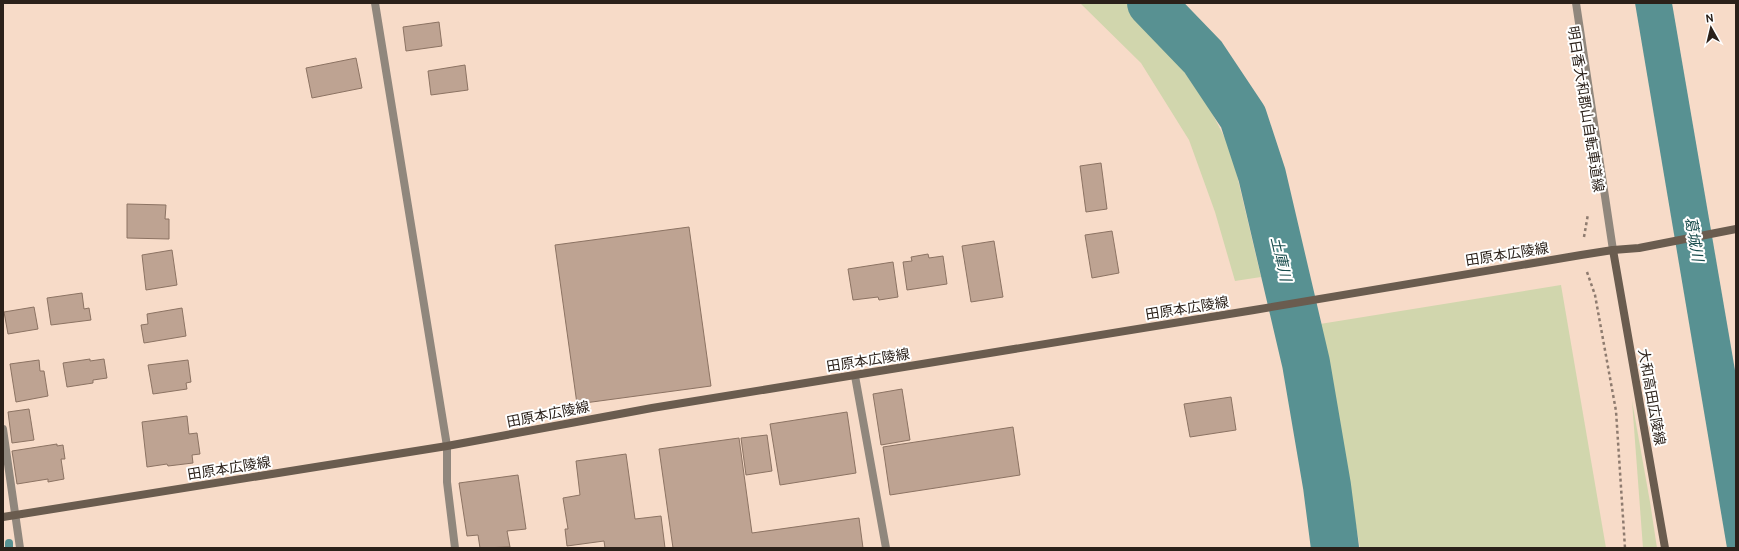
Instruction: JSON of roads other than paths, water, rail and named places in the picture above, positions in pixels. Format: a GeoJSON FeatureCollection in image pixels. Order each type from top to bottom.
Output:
{"type":"FeatureCollection","features":[{"type":"Feature","properties":{"kind":"main road","name":"田原本広陵線"},"geometry":{"type":"LineString","coordinates":[[3,517],[447,446],[652,408],[855,376],[1581,255],[1639,248],[1736,229]]}},
{"type":"Feature","properties":{"kind":"main road","name":"大和高田広陵線"},"geometry":{"type":"LineString","coordinates":[[1613,250],[1665,548]]}},
{"type":"Feature","properties":{"kind":"street"},"geometry":{"type":"LineString","coordinates":[[375,3],[447,446],[447,482],[455,548]]}},
{"type":"Feature","properties":{"kind":"street"},"geometry":{"type":"LineString","coordinates":[[1576,3],[1613,250]]}},
{"type":"Feature","properties":{"kind":"street"},"geometry":{"type":"LineString","coordinates":[[855,376],[886,548]]}},
{"type":"Feature","properties":{"kind":"street"},"geometry":{"type":"LineString","coordinates":[[3,429],[20,548]]}},
{"type":"Feature","properties":{"kind":"water","name":"葛城川"},"geometry":{"type":"Polygon","coordinates":[[[1635,3],[1672,3],[1736,376],[1736,548],[1727,548],[1635,3]]]}},
{"type":"Feature","properties":{"kind":"waterway","name":"土庫川"},"geometry":{"type":"LineString","coordinates":[[1151,3],[1203,57],[1243,117],[1262,175],[1306,363],[1327,486],[1335,548]]}},
{"type":"Feature","properties":{"kind":"waterway"},"geometry":{"type":"LineString","coordinates":[[9,543],[9,548]]}}]}
